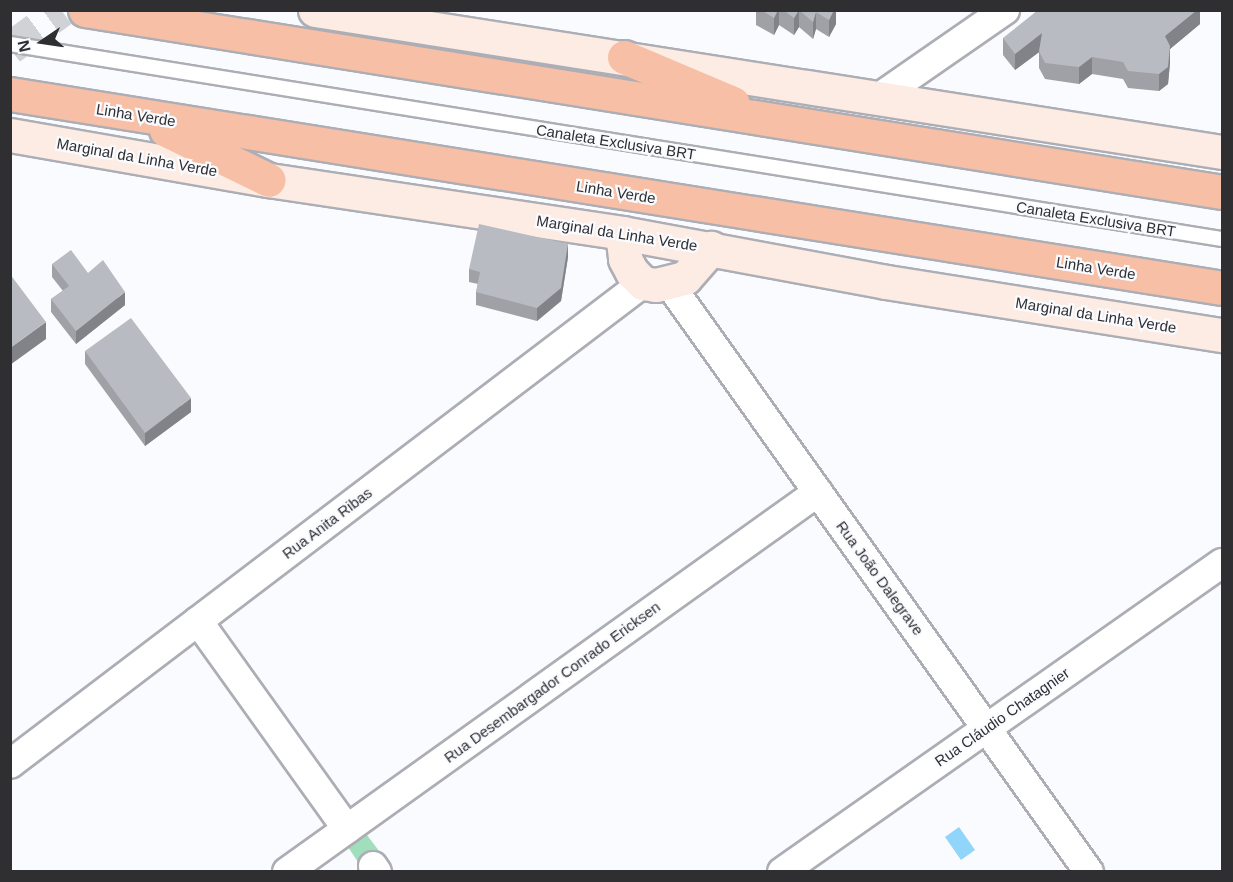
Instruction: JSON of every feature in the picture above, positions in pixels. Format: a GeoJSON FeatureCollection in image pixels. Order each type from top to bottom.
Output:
{"type":"FeatureCollection","features":[{"type":"Feature","properties":{"kind":"highway"},"geometry":{"type":"LineString","coordinates":[[85,10],[784,124],[1222,192]]}},
{"type":"Feature","properties":{"kind":"highway"},"geometry":{"type":"LineString","coordinates":[[624,57],[784,124]]}},
{"type":"Feature","properties":{"kind":"highway","name":"Linha Verde"},"geometry":{"type":"LineString","coordinates":[[10,94],[1222,288]]}},
{"type":"Feature","properties":{"kind":"highway"},"geometry":{"type":"LineString","coordinates":[[135,115],[269,180]]}},
{"type":"Feature","properties":{"kind":"main road"},"geometry":{"type":"LineString","coordinates":[[315,10],[497,41],[624,57],[881,96],[1222,152]]}},
{"type":"Feature","properties":{"kind":"main road"},"geometry":{"type":"LineString","coordinates":[[475,10],[497,41]]}},
{"type":"Feature","properties":{"kind":"main road","name":"Marginal da Linha Verde"},"geometry":{"type":"LineString","coordinates":[[10,135],[269,180],[622,233],[897,284],[1222,335]]}},
{"type":"Feature","properties":{"kind":"main road"},"geometry":{"type":"LineString","coordinates":[[622,233],[625,259],[656,284],[685,278],[711,249]]}},
{"type":"Feature","properties":{"kind":"street"},"geometry":{"type":"LineString","coordinates":[[881,96],[1005,10]]}},
{"type":"Feature","properties":{"kind":"street","name":"Rua João Dalegrave"},"geometry":{"type":"LineString","coordinates":[[656,284],[818,492],[1089,872]]}},
{"type":"Feature","properties":{"kind":"street","name":"Rua Anita Ribas"},"geometry":{"type":"LineString","coordinates":[[10,764],[198,621],[656,284]]}},
{"type":"Feature","properties":{"kind":"street","name":"Rua Desembargador Conrado Ericksen"},"geometry":{"type":"LineString","coordinates":[[287,872],[818,492]]}},
{"type":"Feature","properties":{"kind":"street","name":"Rua Cláudio Chatagnier"},"geometry":{"type":"LineString","coordinates":[[782,872],[1222,563]]}},
{"type":"Feature","properties":{"kind":"street"},"geometry":{"type":"LineString","coordinates":[[198,621],[347,829]]}},
{"type":"Feature","properties":{"kind":"lane","name":"Canaleta Exclusiva BRT"},"geometry":{"type":"LineString","coordinates":[[10,44],[1222,239]]}},
{"type":"Feature","properties":{"kind":"green space"},"geometry":{"type":"Polygon","coordinates":[[[364,831],[379,851],[360,865],[346,844],[364,831]]]}},
{"type":"Feature","properties":{"kind":"water"},"geometry":{"type":"Polygon","coordinates":[[[959,827],[975,850],[961,860],[945,837],[959,827]]]}},
{"type":"Feature","properties":{"kind":"building"},"geometry":{"type":"Polygon","coordinates":[[[761,10],[778,10],[774,18],[761,10]]]}},
{"type":"Feature","properties":{"kind":"building"},"geometry":{"type":"Polygon","coordinates":[[[783,10],[799,10],[794,18],[783,10]]]}},
{"type":"Feature","properties":{"kind":"building"},"geometry":{"type":"Polygon","coordinates":[[[799,10],[834,10],[829,20],[816,12],[813,22],[799,10]]]}},
{"type":"Feature","properties":{"kind":"building"},"geometry":{"type":"Polygon","coordinates":[[[1038,10],[1197,10],[1165,36],[1170,46],[1168,67],[1159,74],[1128,71],[1123,62],[1092,57],[1079,67],[1045,63],[1039,51],[1042,33],[1015,54],[1003,38],[1038,10]]]}},
{"type":"Feature","properties":{"kind":"building"},"geometry":{"type":"Polygon","coordinates":[[[479,224],[568,244],[561,288],[537,308],[476,292],[480,272],[469,269],[479,224]]]}},
{"type":"Feature","properties":{"kind":"building"},"geometry":{"type":"Polygon","coordinates":[[[71,250],[88,273],[103,260],[125,292],[76,331],[51,299],[69,286],[52,264],[71,250]]]}},
{"type":"Feature","properties":{"kind":"building"},"geometry":{"type":"Polygon","coordinates":[[[10,274],[46,322],[10,348],[10,274]]]}},
{"type":"Feature","properties":{"kind":"building"},"geometry":{"type":"Polygon","coordinates":[[[131,318],[191,398],[145,433],[85,351],[131,318]]]}},
{"type":"Feature","properties":{"kind":"tunnel"},"geometry":{"type":"LineString","coordinates":[[10,48],[62,10]]}}]}
